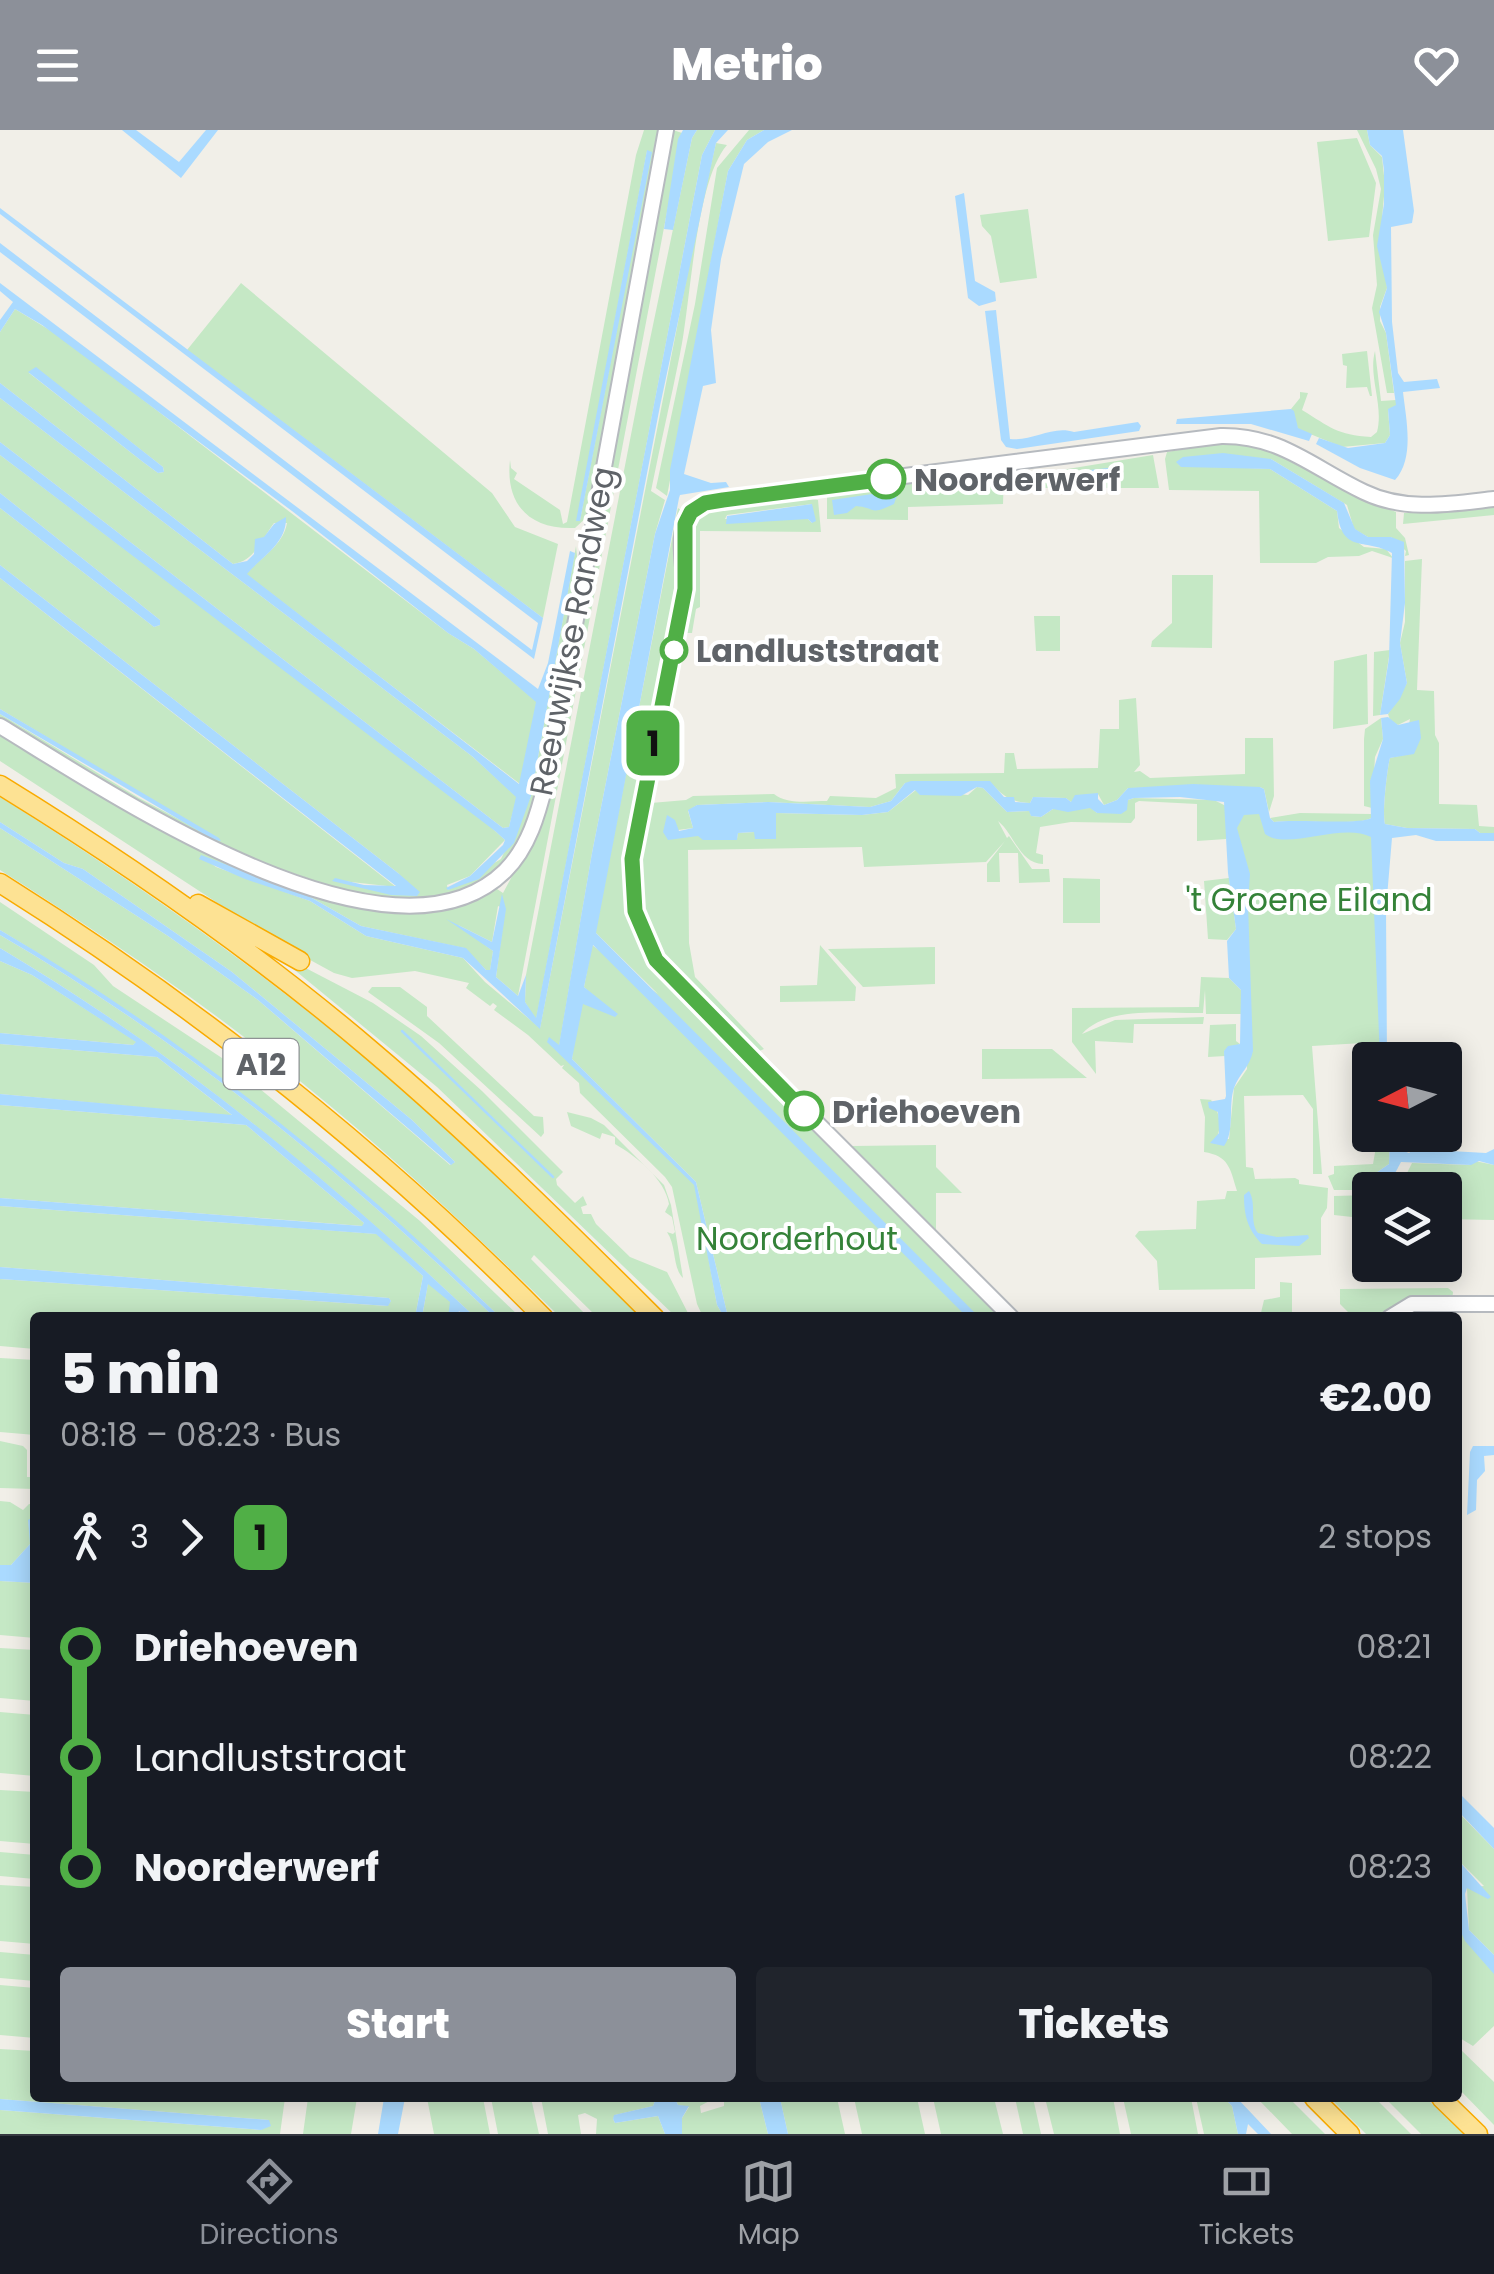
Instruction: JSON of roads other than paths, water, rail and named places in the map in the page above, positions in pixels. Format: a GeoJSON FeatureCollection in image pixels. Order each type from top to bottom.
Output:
{"type":"FeatureCollection","features":[{"type":"Feature","properties":{"kind":"highway","name":"A12"},"geometry":{"type":"LineString","coordinates":[[0,785],[139,874],[254,956],[381,1058],[504,1170],[649,1312]]}},
{"type":"Feature","properties":{"kind":"highway","name":"A12"},"geometry":{"type":"LineString","coordinates":[[139,874],[300,961]]}},
{"type":"Feature","properties":{"kind":"highway","name":"A12"},"geometry":{"type":"LineString","coordinates":[[0,883],[142,976],[287,1084],[413,1192],[538,1312]]}},
{"type":"Feature","properties":{"kind":"highway"},"geometry":{"type":"LineString","coordinates":[[1318,2102],[1350,2134]]}},
{"type":"Feature","properties":{"kind":"highway"},"geometry":{"type":"LineString","coordinates":[[1446,2102],[1478,2134]]}},
{"type":"Feature","properties":{"kind":"street","name":"Reeuwijkse Randweg"},"geometry":{"type":"LineString","coordinates":[[0,726],[192,840],[245,864],[320,888],[378,903],[422,906],[467,896],[501,874],[527,840],[546,782],[666,130]]}},
{"type":"Feature","properties":{"kind":"street"},"geometry":{"type":"LineString","coordinates":[[1006,1312],[680,986],[656,960],[642,932],[635,911],[632,859],[685,589],[683,541],[691,512],[705,503],[754,495],[1222,436],[1270,441],[1365,492],[1404,504],[1494,499]]}},
{"type":"Feature","properties":{"kind":"street"},"geometry":{"type":"LineString","coordinates":[[1399,1312],[1412,1304],[1494,1304]]}},
{"type":"Feature","properties":{"kind":"water"},"geometry":{"type":"Polygon","coordinates":[[[122,130],[136,130],[179,162],[206,130],[218,130],[181,178],[122,130]]]}},
{"type":"Feature","properties":{"kind":"water"},"geometry":{"type":"Polygon","coordinates":[[[683,130],[697,130],[673,230],[664,229],[678,139],[683,130]]]}},
{"type":"Feature","properties":{"kind":"water"},"geometry":{"type":"Polygon","coordinates":[[[715,130],[728,130],[716,143],[660,406],[540,1029],[463,958],[366,936],[310,901],[199,859],[201,855],[305,894],[361,926],[466,948],[486,970],[490,970],[493,951],[446,919],[492,942],[502,894],[506,909],[496,977],[518,996],[526,975],[525,1002],[536,1018],[702,155],[715,130]]]}},
{"type":"Feature","properties":{"kind":"water"},"geometry":{"type":"Polygon","coordinates":[[[764,130],[792,130],[768,142],[744,164],[721,259],[711,330],[716,383],[703,386],[684,474],[711,483],[726,482],[729,487],[679,498],[596,933],[974,1312],[962,1312],[593,945],[584,987],[618,1014],[615,1017],[583,1004],[572,1059],[696,1182],[727,1312],[721,1312],[694,1185],[547,1042],[549,1037],[559,1045],[592,853],[655,534],[670,490],[670,470],[728,171],[747,140],[764,130]]]}},
{"type":"Feature","properties":{"kind":"water"},"geometry":{"type":"Polygon","coordinates":[[[1367,130],[1403,130],[1414,211],[1412,223],[1391,227],[1392,322],[1398,373],[1404,382],[1437,379],[1440,388],[1403,392],[1407,450],[1395,480],[1360,468],[1316,444],[1319,438],[1348,448],[1385,443],[1390,435],[1388,409],[1396,405],[1386,333],[1379,312],[1387,288],[1377,246],[1384,204],[1384,170],[1382,156],[1370,145],[1367,130]]]}},
{"type":"Feature","properties":{"kind":"water"},"geometry":{"type":"Polygon","coordinates":[[[647,150],[652,152],[580,521],[576,521],[647,150]]]}},
{"type":"Feature","properties":{"kind":"water"},"geometry":{"type":"Polygon","coordinates":[[[964,193],[975,281],[995,292],[996,301],[979,306],[968,298],[955,196],[964,193]]]}},
{"type":"Feature","properties":{"kind":"water"},"geometry":{"type":"Polygon","coordinates":[[[0,208],[543,618],[534,659],[0,252],[0,243],[532,650],[538,623],[0,214],[0,208]]]}},
{"type":"Feature","properties":{"kind":"water"},"geometry":{"type":"Polygon","coordinates":[[[0,283],[538,689],[548,663],[570,551],[575,553],[531,796],[514,843],[479,879],[446,888],[470,876],[505,840],[0,455],[0,442],[503,828],[509,827],[516,797],[473,757],[0,398],[0,383],[233,564],[247,561],[254,554],[255,539],[264,537],[286,517],[278,542],[247,574],[519,784],[536,702],[474,649],[42,325],[15,309],[0,332],[0,320],[13,302],[0,291],[0,283]]]}},
{"type":"Feature","properties":{"kind":"water"},"geometry":{"type":"Polygon","coordinates":[[[996,310],[1010,439],[1138,422],[1139,431],[1017,449],[1006,447],[1001,440],[985,311],[996,310]]]}},
{"type":"Feature","properties":{"kind":"water"},"geometry":{"type":"Polygon","coordinates":[[[36,367],[163,467],[164,472],[158,473],[143,462],[28,372],[36,367]]]}},
{"type":"Feature","properties":{"kind":"water"},"geometry":{"type":"Polygon","coordinates":[[[1291,409],[1298,428],[1312,434],[1309,441],[1251,424],[1176,424],[1177,419],[1291,409]]]}},
{"type":"Feature","properties":{"kind":"water"},"geometry":{"type":"Polygon","coordinates":[[[1223,453],[1271,459],[1344,503],[1355,529],[1368,537],[1391,537],[1404,542],[1405,603],[1400,643],[1407,683],[1388,714],[1380,715],[1389,658],[1392,553],[1349,539],[1337,511],[1270,469],[1181,467],[1176,462],[1183,457],[1223,453]]]}},
{"type":"Feature","properties":{"kind":"water"},"geometry":{"type":"Polygon","coordinates":[[[1117,467],[1119,473],[1113,479],[1015,482],[1016,478],[1117,467]]]}},
{"type":"Feature","properties":{"kind":"water"},"geometry":{"type":"Polygon","coordinates":[[[899,490],[894,504],[886,508],[856,506],[847,513],[834,515],[832,500],[899,490]]]}},
{"type":"Feature","properties":{"kind":"water"},"geometry":{"type":"Polygon","coordinates":[[[0,493],[160,620],[160,625],[154,627],[0,508],[0,493]]]}},
{"type":"Feature","properties":{"kind":"water"},"geometry":{"type":"Polygon","coordinates":[[[812,504],[816,521],[812,523],[808,519],[726,524],[727,516],[812,504]]]}},
{"type":"Feature","properties":{"kind":"water"},"geometry":{"type":"Polygon","coordinates":[[[0,565],[398,873],[420,892],[417,896],[391,895],[332,881],[335,878],[364,885],[396,886],[0,578],[0,565]]]}},
{"type":"Feature","properties":{"kind":"water"},"geometry":{"type":"Polygon","coordinates":[[[0,709],[219,838],[221,841],[0,714],[0,709]]]}},
{"type":"Feature","properties":{"kind":"water"},"geometry":{"type":"Polygon","coordinates":[[[1388,717],[1398,725],[1419,720],[1421,738],[1414,754],[1390,758],[1385,824],[1475,829],[1494,833],[1494,841],[1436,841],[1416,835],[1392,838],[1386,909],[1387,1042],[1379,1042],[1371,837],[1345,833],[1275,838],[1265,834],[1259,814],[1244,815],[1237,828],[1250,874],[1253,1051],[1234,1088],[1224,1146],[1210,1143],[1219,1133],[1218,1112],[1209,1108],[1208,1102],[1226,1096],[1224,1051],[1240,1044],[1241,990],[1229,978],[1227,941],[1236,929],[1224,802],[1180,797],[1134,798],[1128,800],[1127,810],[1121,814],[1097,813],[1090,808],[1068,812],[1053,809],[1041,817],[1031,816],[1029,811],[1007,812],[983,788],[961,796],[920,795],[915,790],[888,812],[776,813],[776,839],[755,839],[754,832],[738,833],[737,840],[703,840],[698,836],[668,840],[663,832],[667,815],[675,820],[679,831],[693,828],[688,810],[697,805],[768,802],[870,807],[891,801],[911,781],[990,781],[1004,797],[1030,803],[1033,797],[1066,798],[1071,802],[1075,795],[1098,793],[1104,805],[1117,800],[1128,788],[1193,784],[1260,787],[1274,822],[1365,820],[1371,818],[1370,781],[1383,739],[1381,718],[1388,717]]]}},
{"type":"Feature","properties":{"kind":"water"},"geometry":{"type":"Polygon","coordinates":[[[0,822],[64,863],[83,869],[232,972],[412,1120],[455,1162],[451,1165],[258,1000],[168,936],[0,828],[0,822]]]}},
{"type":"Feature","properties":{"kind":"water"},"geometry":{"type":"Polygon","coordinates":[[[0,930],[68,971],[262,1108],[384,1210],[495,1312],[489,1312],[379,1211],[259,1111],[132,1019],[0,935],[0,930]]]}},
{"type":"Feature","properties":{"kind":"water"},"geometry":{"type":"Polygon","coordinates":[[[0,948],[188,1074],[364,1216],[470,1312],[449,1312],[450,1302],[428,1284],[423,1312],[416,1312],[423,1276],[376,1234],[0,1206],[0,1198],[362,1226],[364,1223],[246,1125],[0,1105],[0,1094],[232,1115],[157,1057],[0,1044],[0,1033],[133,1045],[136,1042],[32,975],[0,961],[0,948]]]}},
{"type":"Feature","properties":{"kind":"water"},"geometry":{"type":"Polygon","coordinates":[[[1494,1149],[1494,1165],[1479,1161],[1471,1165],[1401,1162],[1396,1172],[1377,1172],[1389,1164],[1389,1152],[1486,1153],[1494,1149]]]}},
{"type":"Feature","properties":{"kind":"water"},"geometry":{"type":"Polygon","coordinates":[[[1249,1191],[1258,1233],[1309,1238],[1299,1246],[1262,1244],[1246,1215],[1244,1195],[1249,1191]]]}},
{"type":"Feature","properties":{"kind":"water"},"geometry":{"type":"Polygon","coordinates":[[[0,1267],[391,1301],[388,1306],[0,1279],[0,1267]]]}},
{"type":"Feature","properties":{"kind":"water"},"geometry":{"type":"Polygon","coordinates":[[[1473,1446],[1494,1446],[1494,1455],[1484,1456],[1485,1471],[1477,1480],[1476,1510],[1467,1515],[1470,1452],[1473,1446]]]}},
{"type":"Feature","properties":{"kind":"water"},"geometry":{"type":"Polygon","coordinates":[[[30,1544],[30,1583],[0,1581],[0,1565],[11,1565],[30,1544]]]}},
{"type":"Feature","properties":{"kind":"water"},"geometry":{"type":"Polygon","coordinates":[[[1462,1796],[1494,1828],[1494,1849],[1462,1815],[1462,1796]]]}},
{"type":"Feature","properties":{"kind":"water"},"geometry":{"type":"Polygon","coordinates":[[[1462,1864],[1491,1897],[1467,1888],[1465,1894],[1469,1930],[1494,1955],[1494,1974],[1465,1941],[1462,1864]]]}},
{"type":"Feature","properties":{"kind":"water"},"geometry":{"type":"Polygon","coordinates":[[[0,2099],[269,2120],[271,2126],[261,2130],[0,2110],[0,2099]]]}},
{"type":"Feature","properties":{"kind":"water"},"geometry":{"type":"Polygon","coordinates":[[[383,2102],[404,2102],[398,2134],[378,2134],[383,2102]]]}},
{"type":"Feature","properties":{"kind":"water"},"geometry":{"type":"Polygon","coordinates":[[[654,2102],[677,2102],[689,2106],[682,2118],[682,2134],[665,2134],[658,2116],[615,2123],[613,2119],[614,2115],[653,2106],[654,2102]]]}},
{"type":"Feature","properties":{"kind":"water"},"geometry":{"type":"Polygon","coordinates":[[[760,2102],[781,2102],[788,2134],[768,2134],[760,2102]]]}},
{"type":"Feature","properties":{"kind":"water"},"geometry":{"type":"Polygon","coordinates":[[[1228,2102],[1241,2102],[1271,2134],[1258,2134],[1248,2124],[1246,2134],[1238,2134],[1228,2102]]]}},
{"type":"Feature","properties":{"kind":"waterway"},"geometry":{"type":"LineString","coordinates":[[402,1031],[553,1177]]}},
{"type":"Feature","properties":{"kind":"place","name":"Noorderwerf"},"geometry":{"type":"Point","coordinates":[886,479]}},
{"type":"Feature","properties":{"kind":"place","name":"Landluststraat"},"geometry":{"type":"Point","coordinates":[674,650]}},
{"type":"Feature","properties":{"kind":"place","name":"Driehoeven"},"geometry":{"type":"Point","coordinates":[804,1111]}},
{"type":"Feature","properties":{"kind":"park label","name":"'t Groene Eiland"},"geometry":{"type":"Point","coordinates":[1309,899]}},
{"type":"Feature","properties":{"kind":"park label","name":"Noorderhout"},"geometry":{"type":"Point","coordinates":[797,1238]}}]}
